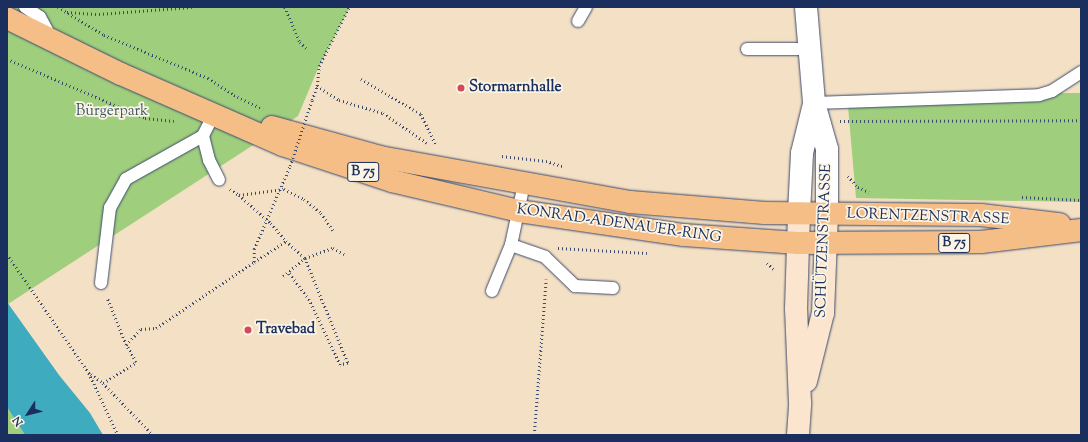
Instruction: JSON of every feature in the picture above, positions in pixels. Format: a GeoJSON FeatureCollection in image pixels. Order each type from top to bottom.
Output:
{"type":"FeatureCollection","features":[{"type":"Feature","properties":{"kind":"main road","name":"KONRAD-ADENAUER-RING"},"geometry":{"type":"LineString","coordinates":[[7,18],[60,45],[283,145],[392,181],[519,211],[684,235],[798,243]]}},
{"type":"Feature","properties":{"kind":"main road","name":"KONRAD-ADENAUER-RING"},"geometry":{"type":"LineString","coordinates":[[214,114],[380,157],[630,202],[690,208],[799,213]]}},
{"type":"Feature","properties":{"kind":"main road","name":"LORENTZENSTRASSE"},"geometry":{"type":"LineString","coordinates":[[799,213],[981,215],[1081,228]]}},
{"type":"Feature","properties":{"kind":"main road","name":"LORENTZENSTRASSE"},"geometry":{"type":"LineString","coordinates":[[798,243],[981,242],[1081,228]]}},
{"type":"Feature","properties":{"kind":"street","name":"SCHÜTZENSTRASSE"},"geometry":{"type":"LineString","coordinates":[[800,404],[824,313],[827,214],[827,149],[814,103],[806,7]]}},
{"type":"Feature","properties":{"kind":"street","name":"SCHÜTZENSTRASSE"},"geometry":{"type":"LineString","coordinates":[[798,435],[800,404],[796,309],[799,213],[802,153],[814,103]]}},
{"type":"Feature","properties":{"kind":"lane"},"geometry":{"type":"LineString","coordinates":[[26,7],[37,15],[51,38],[60,45]]}},
{"type":"Feature","properties":{"kind":"lane"},"geometry":{"type":"LineString","coordinates":[[578,21],[586,7]]}},
{"type":"Feature","properties":{"kind":"lane"},"geometry":{"type":"LineString","coordinates":[[747,49],[810,48]]}},
{"type":"Feature","properties":{"kind":"lane"},"geometry":{"type":"LineString","coordinates":[[814,103],[1038,95],[1052,92],[1081,72]]}},
{"type":"Feature","properties":{"kind":"lane"},"geometry":{"type":"LineString","coordinates":[[101,283],[110,208],[126,179],[203,136],[214,114]]}},
{"type":"Feature","properties":{"kind":"lane"},"geometry":{"type":"LineString","coordinates":[[203,136],[209,160],[219,180]]}},
{"type":"Feature","properties":{"kind":"lane"},"geometry":{"type":"LineString","coordinates":[[492,291],[511,246],[524,184]]}},
{"type":"Feature","properties":{"kind":"lane"},"geometry":{"type":"LineString","coordinates":[[511,246],[545,257],[575,286],[613,288]]}},
{"type":"Feature","properties":{"kind":"path"},"geometry":{"type":"LineString","coordinates":[[58,7],[104,35],[208,78],[234,95],[266,110]]}},
{"type":"Feature","properties":{"kind":"path"},"geometry":{"type":"LineString","coordinates":[[64,12],[99,14],[192,7]]}},
{"type":"Feature","properties":{"kind":"path"},"geometry":{"type":"LineString","coordinates":[[284,7],[300,42],[308,50]]}},
{"type":"Feature","properties":{"kind":"path"},"geometry":{"type":"LineString","coordinates":[[254,262],[254,249],[290,166],[317,86],[319,66],[349,7]]}},
{"type":"Feature","properties":{"kind":"path"},"geometry":{"type":"LineString","coordinates":[[7,59],[145,118],[177,121]]}},
{"type":"Feature","properties":{"kind":"path"},"geometry":{"type":"LineString","coordinates":[[361,79],[421,114],[437,146]]}},
{"type":"Feature","properties":{"kind":"path"},"geometry":{"type":"LineString","coordinates":[[317,86],[339,100],[383,113],[434,148]]}},
{"type":"Feature","properties":{"kind":"path"},"geometry":{"type":"LineString","coordinates":[[833,120],[1081,120]]}},
{"type":"Feature","properties":{"kind":"path"},"geometry":{"type":"LineString","coordinates":[[302,122],[310,124]]}},
{"type":"Feature","properties":{"kind":"path"},"geometry":{"type":"LineString","coordinates":[[844,171],[858,187],[872,193]]}},
{"type":"Feature","properties":{"kind":"path"},"geometry":{"type":"LineString","coordinates":[[219,180],[271,223],[305,258],[348,363],[340,365],[309,300],[288,272]]}},
{"type":"Feature","properties":{"kind":"path"},"geometry":{"type":"LineString","coordinates":[[239,195],[284,189],[304,199],[321,212],[333,230]]}},
{"type":"Feature","properties":{"kind":"path"},"geometry":{"type":"LineString","coordinates":[[1015,196],[1081,200]]}},
{"type":"Feature","properties":{"kind":"path"},"geometry":{"type":"LineString","coordinates":[[126,345],[142,329],[156,328],[286,240]]}},
{"type":"Feature","properties":{"kind":"path"},"geometry":{"type":"LineString","coordinates":[[283,276],[305,258],[333,248],[344,254]]}},
{"type":"Feature","properties":{"kind":"path"},"geometry":{"type":"LineString","coordinates":[[7,254],[89,373],[118,435]]}},
{"type":"Feature","properties":{"kind":"path"},"geometry":{"type":"LineString","coordinates":[[101,283],[126,345],[136,362],[103,383]]}},
{"type":"Feature","properties":{"kind":"path"},"geometry":{"type":"LineString","coordinates":[[89,373],[103,383],[153,435]]}},
{"type":"Feature","properties":{"kind":"path"},"geometry":{"type":"LineString","coordinates":[[534,435],[539,374]]}},
{"type":"Feature","properties":{"kind":"green space","name":"Bürgerpark"},"geometry":{"type":"Polygon","coordinates":[[[7,7],[350,7],[319,66],[298,116],[8,304],[7,7]]]}},
{"type":"Feature","properties":{"kind":"green space"},"geometry":{"type":"Polygon","coordinates":[[[1081,93],[1081,202],[856,198],[847,95],[1081,93]]]}},
{"type":"Feature","properties":{"kind":"green space"},"geometry":{"type":"Polygon","coordinates":[[[7,407],[25,435],[7,435],[7,407]]]}},
{"type":"Feature","properties":{"kind":"water"},"geometry":{"type":"Polygon","coordinates":[[[7,302],[59,375],[90,413],[103,435],[25,435],[7,407],[7,302]]]}},
{"type":"Feature","properties":{"kind":"place","name":"Stormarnhalle"},"geometry":{"type":"Point","coordinates":[461,88]}},
{"type":"Feature","properties":{"kind":"place","name":"Travebad"},"geometry":{"type":"Point","coordinates":[248,330]}}]}
